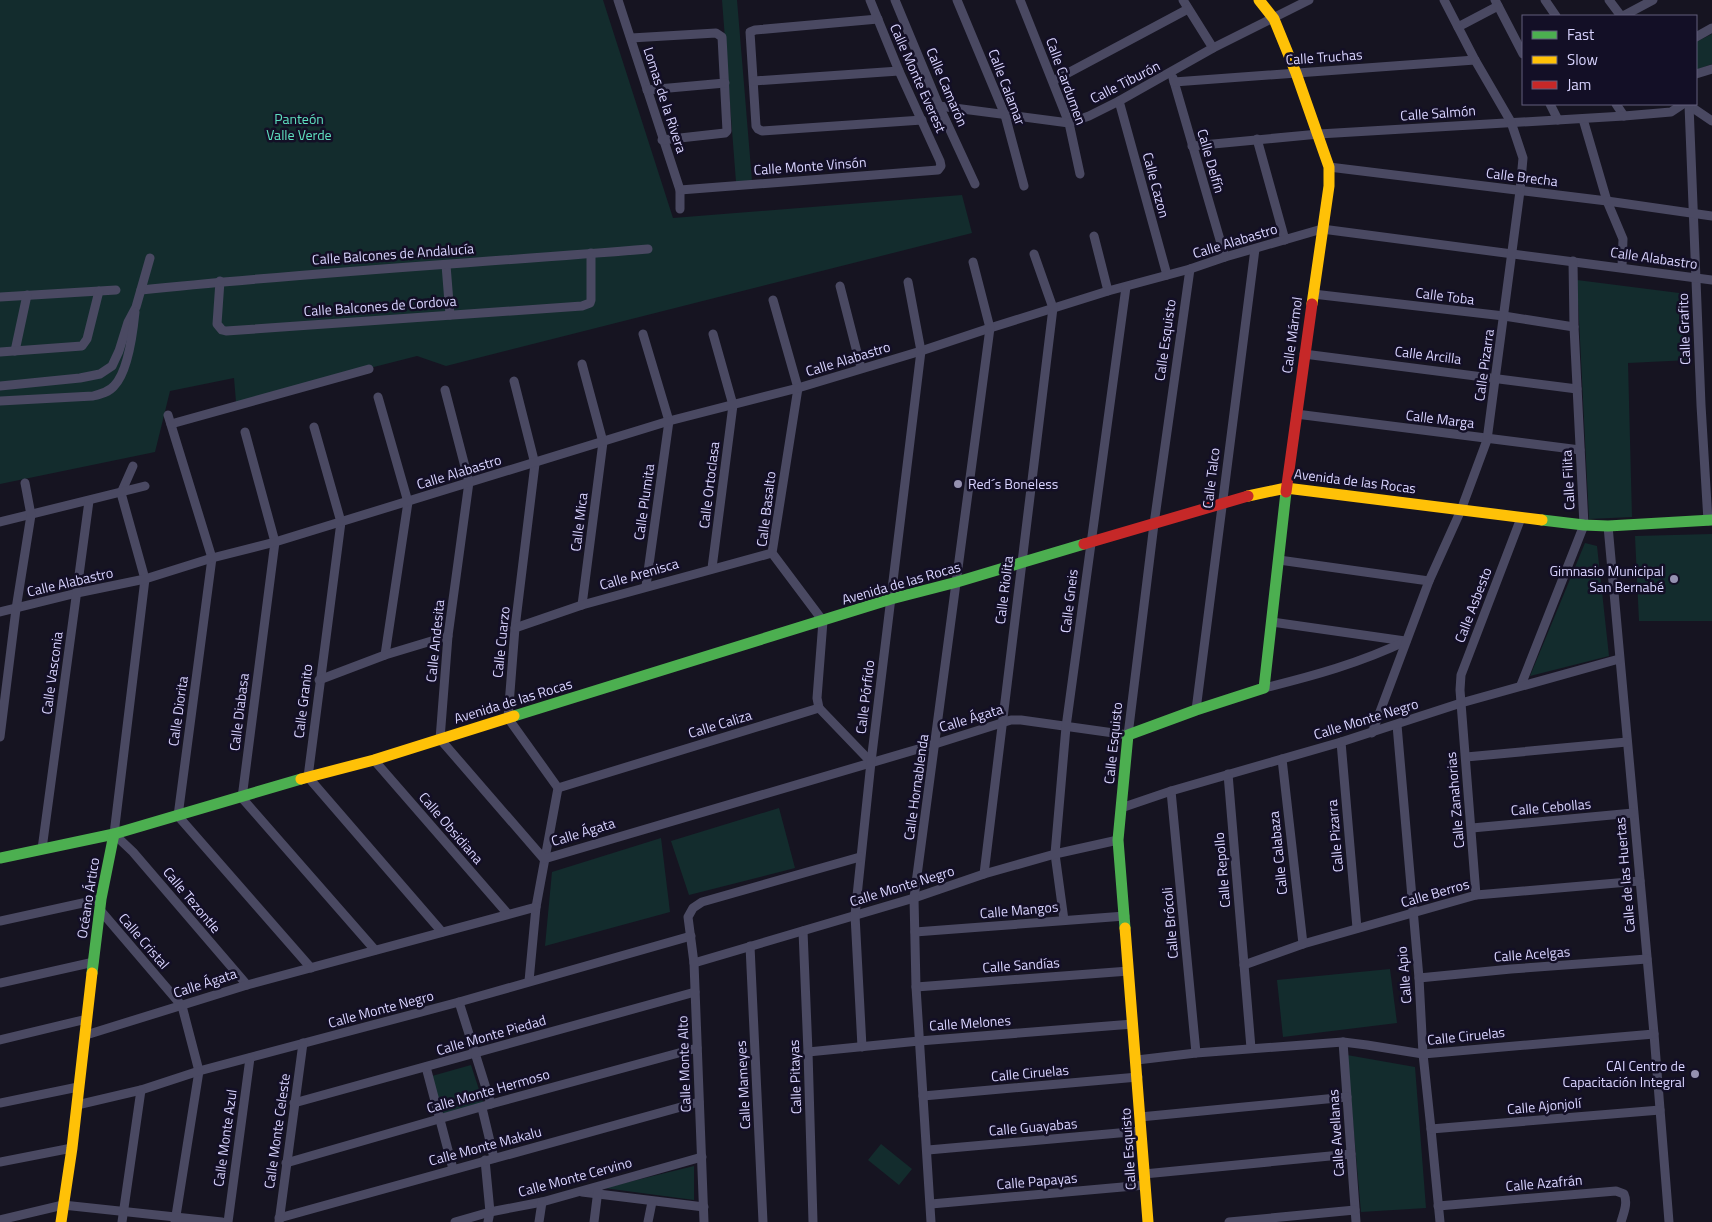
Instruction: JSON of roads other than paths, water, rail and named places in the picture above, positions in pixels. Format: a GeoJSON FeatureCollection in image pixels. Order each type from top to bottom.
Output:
{"type":"FeatureCollection","features":[{"type":"Feature","properties":{"kind":"street","name":"Lomas de la Rivera"},"geometry":{"type":"LineString","coordinates":[[618,0],[662,140],[680,190],[680,209]]}},
{"type":"Feature","properties":{"kind":"street","name":"Calle Monte Everest"},"geometry":{"type":"LineString","coordinates":[[870,0],[941,166]]}},
{"type":"Feature","properties":{"kind":"street","name":"Calle Camarón"},"geometry":{"type":"LineString","coordinates":[[894,0],[939,106],[975,184]]}},
{"type":"Feature","properties":{"kind":"street","name":"Calle Calamar"},"geometry":{"type":"LineString","coordinates":[[957,0],[1005,114],[1024,186]]}},
{"type":"Feature","properties":{"kind":"street","name":"Calle Cardumen"},"geometry":{"type":"LineString","coordinates":[[1020,0],[1069,123],[1080,174]]}},
{"type":"Feature","properties":{"kind":"street"},"geometry":{"type":"LineString","coordinates":[[1183,0],[1213,48]]}},
{"type":"Feature","properties":{"kind":"street","name":"Calle Mármol"},"geometry":{"type":"LineString","coordinates":[[1260,0],[1274,19],[1319,134],[1329,167],[1329,186],[1286,488],[1264,688]]}},
{"type":"Feature","properties":{"kind":"street","name":"Calle Tiburón"},"geometry":{"type":"LineString","coordinates":[[1069,123],[1173,78],[1213,48],[1274,19],[1308,0]]}},
{"type":"Feature","properties":{"kind":"street","name":"Calle Pizarra"},"geometry":{"type":"LineString","coordinates":[[1372,733],[1429,581],[1461,510],[1487,440],[1520,191],[1523,158],[1511,122],[1475,60],[1444,0]]}},
{"type":"Feature","properties":{"kind":"street"},"geometry":{"type":"LineString","coordinates":[[1545,0],[1555,15]]}},
{"type":"Feature","properties":{"kind":"street"},"geometry":{"type":"LineString","coordinates":[[1609,0],[1621,15]]}},
{"type":"Feature","properties":{"kind":"street"},"geometry":{"type":"LineString","coordinates":[[1624,15],[1652,0]]}},
{"type":"Feature","properties":{"kind":"street"},"geometry":{"type":"LineString","coordinates":[[1458,27],[1496,3],[1522,52]]}},
{"type":"Feature","properties":{"kind":"street"},"geometry":{"type":"LineString","coordinates":[[1053,81],[1188,8]]}},
{"type":"Feature","properties":{"kind":"street"},"geometry":{"type":"LineString","coordinates":[[878,19],[750,32],[756,126],[762,131],[922,120]]}},
{"type":"Feature","properties":{"kind":"street"},"geometry":{"type":"LineString","coordinates":[[1697,36],[1712,28]]}},
{"type":"Feature","properties":{"kind":"street"},"geometry":{"type":"LineString","coordinates":[[631,38],[716,33],[722,37],[727,132],[662,140]]}},
{"type":"Feature","properties":{"kind":"street","name":"Calle Truchas"},"geometry":{"type":"LineString","coordinates":[[1173,78],[1296,73],[1475,60]]}},
{"type":"Feature","properties":{"kind":"street"},"geometry":{"type":"LineString","coordinates":[[1697,74],[1712,69]]}},
{"type":"Feature","properties":{"kind":"street"},"geometry":{"type":"LineString","coordinates":[[754,80],[899,71]]}},
{"type":"Feature","properties":{"kind":"street","name":"Calle Delfín"},"geometry":{"type":"LineString","coordinates":[[1173,78],[1225,257]]}},
{"type":"Feature","properties":{"kind":"street"},"geometry":{"type":"LineString","coordinates":[[647,90],[725,83]]}},
{"type":"Feature","properties":{"kind":"street","name":"Calle Cazon"},"geometry":{"type":"LineString","coordinates":[[1119,102],[1167,275]]}},
{"type":"Feature","properties":{"kind":"street"},"geometry":{"type":"LineString","coordinates":[[1550,105],[1558,120]]}},
{"type":"Feature","properties":{"kind":"street"},"geometry":{"type":"LineString","coordinates":[[1617,105],[1624,116]]}},
{"type":"Feature","properties":{"kind":"street","name":"Calle Salmón"},"geometry":{"type":"LineString","coordinates":[[1192,146],[1319,134],[1624,116],[1671,112],[1684,105]]}},
{"type":"Feature","properties":{"kind":"street","name":"Calle Grafito"},"geometry":{"type":"LineString","coordinates":[[1686,105],[1693,214],[1701,405],[1710,521]]}},
{"type":"Feature","properties":{"kind":"street"},"geometry":{"type":"LineString","coordinates":[[1688,105],[1712,121]]}},
{"type":"Feature","properties":{"kind":"street"},"geometry":{"type":"LineString","coordinates":[[939,106],[1069,123]]}},
{"type":"Feature","properties":{"kind":"street"},"geometry":{"type":"LineString","coordinates":[[1583,118],[1607,201],[1623,239],[1622,267]]}},
{"type":"Feature","properties":{"kind":"street"},"geometry":{"type":"LineString","coordinates":[[1257,139],[1285,240]]}},
{"type":"Feature","properties":{"kind":"street","name":"Calle Monte Vinsón"},"geometry":{"type":"LineString","coordinates":[[680,190],[938,170],[941,166]]}},
{"type":"Feature","properties":{"kind":"street","name":"Calle Brecha"},"geometry":{"type":"LineString","coordinates":[[1329,167],[1607,201],[1712,216]]}},
{"type":"Feature","properties":{"kind":"street","name":"Calle Alabastro"},"geometry":{"type":"LineString","coordinates":[[0,612],[145,579],[212,558],[275,542],[469,482],[535,464],[669,421],[798,388],[1108,291],[1190,269],[1322,229],[1712,280]]}},
{"type":"Feature","properties":{"kind":"street"},"geometry":{"type":"LineString","coordinates":[[1094,236],[1108,291]]}},
{"type":"Feature","properties":{"kind":"street","name":"Calle Balcones de Andalucía"},"geometry":{"type":"LineString","coordinates":[[141,290],[220,281],[342,271],[648,249]]}},
{"type":"Feature","properties":{"kind":"street","name":"Calle Talco"},"geometry":{"type":"LineString","coordinates":[[1196,710],[1255,249]]}},
{"type":"Feature","properties":{"kind":"street","name":"Calle Balcones de Cordova"},"geometry":{"type":"LineString","coordinates":[[220,281],[217,324],[222,330],[226,331],[582,306],[590,303],[592,295],[591,253]]}},
{"type":"Feature","properties":{"kind":"street"},"geometry":{"type":"LineString","coordinates":[[1034,254],[1052,308]]}},
{"type":"Feature","properties":{"kind":"street"},"geometry":{"type":"LineString","coordinates":[[0,402],[93,396],[108,391],[114,386],[124,369],[136,307],[150,258]]}},
{"type":"Feature","properties":{"kind":"street","name":"Calle Filita"},"geometry":{"type":"LineString","coordinates":[[1521,685],[1584,525],[1574,327],[1573,261]]}},
{"type":"Feature","properties":{"kind":"street"},"geometry":{"type":"LineString","coordinates":[[973,262],[990,328]]}},
{"type":"Feature","properties":{"kind":"street"},"geometry":{"type":"LineString","coordinates":[[446,265],[450,315]]}},
{"type":"Feature","properties":{"kind":"street","name":"Calle Esquisto"},"geometry":{"type":"LineString","coordinates":[[1148,1222],[1137,1060],[1118,840],[1128,735],[1154,524],[1190,269]]}},
{"type":"Feature","properties":{"kind":"street","name":"Calle Pórfido"},"geometry":{"type":"LineString","coordinates":[[862,1047],[855,915],[871,762],[921,351],[908,282]]}},
{"type":"Feature","properties":{"kind":"street"},"geometry":{"type":"LineString","coordinates":[[840,286],[861,368]]}},
{"type":"Feature","properties":{"kind":"street","name":"Calle Gneis"},"geometry":{"type":"LineString","coordinates":[[1064,920],[1055,854],[1066,726],[1126,286]]}},
{"type":"Feature","properties":{"kind":"street"},"geometry":{"type":"LineString","coordinates":[[0,296],[116,290]]}},
{"type":"Feature","properties":{"kind":"street"},"geometry":{"type":"LineString","coordinates":[[0,352],[76,347],[85,343],[99,291]]}},
{"type":"Feature","properties":{"kind":"street","name":"Calle Toba"},"geometry":{"type":"LineString","coordinates":[[1313,294],[1504,316],[1574,327]]}},
{"type":"Feature","properties":{"kind":"street"},"geometry":{"type":"LineString","coordinates":[[15,351],[27,295]]}},
{"type":"Feature","properties":{"kind":"street"},"geometry":{"type":"LineString","coordinates":[[773,300],[798,388]]}},
{"type":"Feature","properties":{"kind":"street"},"geometry":{"type":"LineString","coordinates":[[0,386],[80,378],[100,374],[107,370],[116,360],[128,322],[136,307]]}},
{"type":"Feature","properties":{"kind":"street","name":"Calle Riolita"},"geometry":{"type":"LineString","coordinates":[[984,874],[1052,308]]}},
{"type":"Feature","properties":{"kind":"street","name":"Calle Hornablenda"},"geometry":{"type":"LineString","coordinates":[[932,1222],[916,987],[914,898],[990,328]]}},
{"type":"Feature","properties":{"kind":"street"},"geometry":{"type":"LineString","coordinates":[[643,334],[669,421]]}},
{"type":"Feature","properties":{"kind":"street"},"geometry":{"type":"LineString","coordinates":[[713,334],[733,405]]}},
{"type":"Feature","properties":{"kind":"street","name":"Calle Arcilla"},"geometry":{"type":"LineString","coordinates":[[1304,354],[1577,389]]}},
{"type":"Feature","properties":{"kind":"street"},"geometry":{"type":"LineString","coordinates":[[582,364],[603,442]]}},
{"type":"Feature","properties":{"kind":"street","name":"Calle Diorita"},"geometry":{"type":"LineString","coordinates":[[178,816],[212,558],[169,420],[369,369]]}},
{"type":"Feature","properties":{"kind":"street","name":"Calle Cuarzo"},"geometry":{"type":"LineString","coordinates":[[508,718],[515,628],[535,464],[514,381]]}},
{"type":"Feature","properties":{"kind":"street","name":"Calle Basalto"},"geometry":{"type":"LineString","coordinates":[[798,388],[772,553],[823,621]]}},
{"type":"Feature","properties":{"kind":"street","name":"Calle Andesita"},"geometry":{"type":"LineString","coordinates":[[440,739],[448,636],[469,482],[445,390]]}},
{"type":"Feature","properties":{"kind":"street"},"geometry":{"type":"LineString","coordinates":[[378,397],[408,502],[385,654]]}},
{"type":"Feature","properties":{"kind":"street","name":"Calle Ortoclasa"},"geometry":{"type":"LineString","coordinates":[[712,568],[733,405]]}},
{"type":"Feature","properties":{"kind":"street","name":"Calle Marga"},"geometry":{"type":"LineString","coordinates":[[1296,414],[1487,440],[1580,450]]}},
{"type":"Feature","properties":{"kind":"street","name":"Calle Plumita"},"geometry":{"type":"LineString","coordinates":[[646,586],[669,421]]}},
{"type":"Feature","properties":{"kind":"street","name":"Calle Granito"},"geometry":{"type":"LineString","coordinates":[[308,777],[319,680],[341,522],[314,427]]}},
{"type":"Feature","properties":{"kind":"street","name":"Calle Diabasa"},"geometry":{"type":"LineString","coordinates":[[242,798],[275,542],[245,432]]}},
{"type":"Feature","properties":{"kind":"street","name":"Calle Mica"},"geometry":{"type":"LineString","coordinates":[[582,605],[603,442]]}},
{"type":"Feature","properties":{"kind":"street"},"geometry":{"type":"LineString","coordinates":[[132,466],[121,493],[145,579]]}},
{"type":"Feature","properties":{"kind":"street"},"geometry":{"type":"LineString","coordinates":[[0,737],[16,609],[31,515],[25,484]]}},
{"type":"Feature","properties":{"kind":"street"},"geometry":{"type":"LineString","coordinates":[[0,522],[145,486]]}},
{"type":"Feature","properties":{"kind":"street","name":"Avenida de las Rocas"},"geometry":{"type":"LineString","coordinates":[[0,858],[114,834],[242,798],[308,777],[374,760],[891,599],[1022,563],[1253,494],[1286,488],[1584,525],[1608,526],[1710,521]]}},
{"type":"Feature","properties":{"kind":"street","name":"Calle Vasconia"},"geometry":{"type":"LineString","coordinates":[[42,849],[89,501]]}},
{"type":"Feature","properties":{"kind":"street","name":"Calle Asbesto"},"geometry":{"type":"LineString","coordinates":[[1461,703],[1461,676],[1521,518]]}},
{"type":"Feature","properties":{"kind":"street","name":"Calle de las Huertas"},"geometry":{"type":"LineString","coordinates":[[1608,526],[1654,1034],[1668,1222]]}},
{"type":"Feature","properties":{"kind":"street","name":"Calle Arenisca"},"geometry":{"type":"LineString","coordinates":[[515,628],[646,586],[772,553]]}},
{"type":"Feature","properties":{"kind":"street"},"geometry":{"type":"LineString","coordinates":[[1279,560],[1429,581]]}},
{"type":"Feature","properties":{"kind":"street","name":"Océano Ártico"},"geometry":{"type":"LineString","coordinates":[[61,1222],[86,1035],[100,905],[114,834],[145,579]]}},
{"type":"Feature","properties":{"kind":"street"},"geometry":{"type":"LineString","coordinates":[[823,621],[817,698],[819,708],[871,762]]}},
{"type":"Feature","properties":{"kind":"street"},"geometry":{"type":"LineString","coordinates":[[1272,622],[1406,641]]}},
{"type":"Feature","properties":{"kind":"street"},"geometry":{"type":"LineString","coordinates":[[319,680],[385,654],[448,636]]}},
{"type":"Feature","properties":{"kind":"street","name":"Calle Ágata"},"geometry":{"type":"LineString","coordinates":[[544,859],[1001,723],[1021,720],[1128,735],[1264,688],[1328,671],[1379,654],[1406,641]]}},
{"type":"Feature","properties":{"kind":"street","name":"Calle Monte Negro"},"geometry":{"type":"LineString","coordinates":[[1121,808],[1171,791],[1372,733],[1461,703],[1619,658]]}},
{"type":"Feature","properties":{"kind":"street","name":"Calle Zanahorias"},"geometry":{"type":"LineString","coordinates":[[1461,703],[1476,895]]}},
{"type":"Feature","properties":{"kind":"street","name":"Calle Caliza"},"geometry":{"type":"LineString","coordinates":[[558,788],[819,708]]}},
{"type":"Feature","properties":{"kind":"street"},"geometry":{"type":"LineString","coordinates":[[508,718],[558,788],[536,906],[528,981]]}},
{"type":"Feature","properties":{"kind":"street","name":"Calle Apio"},"geometry":{"type":"LineString","coordinates":[[1397,725],[1419,978],[1423,1054],[1432,1128],[1440,1222]]}},
{"type":"Feature","properties":{"kind":"street"},"geometry":{"type":"LineString","coordinates":[[440,739],[544,859]]}},
{"type":"Feature","properties":{"kind":"street","name":"Calle Pizarra"},"geometry":{"type":"LineString","coordinates":[[1341,742],[1357,928]]}},
{"type":"Feature","properties":{"kind":"street"},"geometry":{"type":"LineString","coordinates":[[1466,757],[1627,742]]}},
{"type":"Feature","properties":{"kind":"street","name":"Calle Calabaza"},"geometry":{"type":"LineString","coordinates":[[1282,759],[1303,944]]}},
{"type":"Feature","properties":{"kind":"street","name":"Calle Obsidiana"},"geometry":{"type":"LineString","coordinates":[[374,760],[507,913]]}},
{"type":"Feature","properties":{"kind":"street","name":"Calle Repollo"},"geometry":{"type":"LineString","coordinates":[[1228,774],[1244,965]]}},
{"type":"Feature","properties":{"kind":"street"},"geometry":{"type":"LineString","coordinates":[[308,777],[442,932]]}},
{"type":"Feature","properties":{"kind":"street","name":"Calle Brócoli"},"geometry":{"type":"LineString","coordinates":[[1171,791],[1196,1052]]}},
{"type":"Feature","properties":{"kind":"street"},"geometry":{"type":"LineString","coordinates":[[242,798],[375,950]]}},
{"type":"Feature","properties":{"kind":"street","name":"Calle Cebollas"},"geometry":{"type":"LineString","coordinates":[[1472,828],[1633,813]]}},
{"type":"Feature","properties":{"kind":"street"},"geometry":{"type":"LineString","coordinates":[[178,816],[311,968]]}},
{"type":"Feature","properties":{"kind":"street","name":"Calle Tezontle"},"geometry":{"type":"LineString","coordinates":[[114,834],[133,852],[247,986]]}},
{"type":"Feature","properties":{"kind":"street","name":"Calle Monte Negro"},"geometry":{"type":"LineString","coordinates":[[694,963],[914,898],[984,874],[1055,854],[1118,840]]}},
{"type":"Feature","properties":{"kind":"street","name":"Calle Monte Alto"},"geometry":{"type":"LineString","coordinates":[[704,1222],[694,963],[688,917],[693,908],[702,902],[860,857]]}},
{"type":"Feature","properties":{"kind":"street","name":"Calle Berros"},"geometry":{"type":"LineString","coordinates":[[1244,965],[1303,944],[1476,895],[1640,881]]}},
{"type":"Feature","properties":{"kind":"street"},"geometry":{"type":"LineString","coordinates":[[0,921],[100,905]]}},
{"type":"Feature","properties":{"kind":"street","name":"Calle Cristal"},"geometry":{"type":"LineString","coordinates":[[100,905],[182,1006],[198,1071]]}},
{"type":"Feature","properties":{"kind":"street","name":"Calle Ágata"},"geometry":{"type":"LineString","coordinates":[[86,1035],[247,986],[536,906]]}},
{"type":"Feature","properties":{"kind":"street","name":"Calle Mangos"},"geometry":{"type":"LineString","coordinates":[[915,932],[1125,916]]}},
{"type":"Feature","properties":{"kind":"street","name":"Calle Pitayas"},"geometry":{"type":"LineString","coordinates":[[802,930],[813,1222]]}},
{"type":"Feature","properties":{"kind":"street","name":"Calle Monte Negro"},"geometry":{"type":"LineString","coordinates":[[77,1105],[141,1090],[198,1071],[459,1002],[691,936]]}},
{"type":"Feature","properties":{"kind":"street","name":"Calle Mameyes"},"geometry":{"type":"LineString","coordinates":[[750,946],[763,1222]]}},
{"type":"Feature","properties":{"kind":"street","name":"Calle Acelgas"},"geometry":{"type":"LineString","coordinates":[[1419,978],[1647,959]]}},
{"type":"Feature","properties":{"kind":"street"},"geometry":{"type":"LineString","coordinates":[[0,983],[94,962]]}},
{"type":"Feature","properties":{"kind":"street"},"geometry":{"type":"LineString","coordinates":[[1244,965],[1251,1048]]}},
{"type":"Feature","properties":{"kind":"street","name":"Calle Sandías"},"geometry":{"type":"LineString","coordinates":[[916,987],[1128,971]]}},
{"type":"Feature","properties":{"kind":"street","name":"Calle Monte Piedad"},"geometry":{"type":"LineString","coordinates":[[294,1103],[695,992]]}},
{"type":"Feature","properties":{"kind":"street"},"geometry":{"type":"LineString","coordinates":[[459,1002],[491,1104]]}},
{"type":"Feature","properties":{"kind":"street"},"geometry":{"type":"LineString","coordinates":[[0,1040],[87,1019]]}},
{"type":"Feature","properties":{"kind":"street","name":"Calle Melones"},"geometry":{"type":"LineString","coordinates":[[808,1052],[1133,1024]]}},
{"type":"Feature","properties":{"kind":"street","name":"Calle Ciruelas"},"geometry":{"type":"LineString","coordinates":[[1137,1060],[1196,1052],[1342,1042],[1423,1054],[1654,1034]]}},
{"type":"Feature","properties":{"kind":"street","name":"Calle Avellanas"},"geometry":{"type":"LineString","coordinates":[[1342,1042],[1356,1222]]}},
{"type":"Feature","properties":{"kind":"street","name":"Calle Monte Celeste"},"geometry":{"type":"LineString","coordinates":[[279,1220],[303,1044]]}},
{"type":"Feature","properties":{"kind":"street","name":"Calle Monte Hermoso"},"geometry":{"type":"LineString","coordinates":[[286,1163],[491,1104],[697,1048]]}},
{"type":"Feature","properties":{"kind":"street","name":"Calle Monte Azul"},"geometry":{"type":"LineString","coordinates":[[228,1222],[250,1058]]}},
{"type":"Feature","properties":{"kind":"street"},"geometry":{"type":"LineString","coordinates":[[426,1067],[453,1169]]}},
{"type":"Feature","properties":{"kind":"street"},"geometry":{"type":"LineString","coordinates":[[176,1220],[198,1071]]}},
{"type":"Feature","properties":{"kind":"street","name":"Calle Ciruelas"},"geometry":{"type":"LineString","coordinates":[[923,1096],[1138,1077]]}},
{"type":"Feature","properties":{"kind":"street"},"geometry":{"type":"LineString","coordinates":[[0,1103],[78,1087]]}},
{"type":"Feature","properties":{"kind":"street"},"geometry":{"type":"LineString","coordinates":[[122,1222],[141,1090]]}},
{"type":"Feature","properties":{"kind":"street"},"geometry":{"type":"LineString","coordinates":[[1140,1117],[1347,1097]]}},
{"type":"Feature","properties":{"kind":"street","name":"Calle Monte Makalu"},"geometry":{"type":"LineString","coordinates":[[279,1220],[453,1169],[699,1102]]}},
{"type":"Feature","properties":{"kind":"street"},"geometry":{"type":"LineString","coordinates":[[482,1108],[490,1159],[490,1212],[488,1222]]}},
{"type":"Feature","properties":{"kind":"street","name":"Calle Ajonjolí"},"geometry":{"type":"LineString","coordinates":[[1432,1128],[1660,1110]]}},
{"type":"Feature","properties":{"kind":"street","name":"Calle Guayabas"},"geometry":{"type":"LineString","coordinates":[[928,1150],[1141,1131]]}},
{"type":"Feature","properties":{"kind":"street"},"geometry":{"type":"LineString","coordinates":[[0,1162],[72,1148]]}},
{"type":"Feature","properties":{"kind":"street","name":"Calle Papayas"},"geometry":{"type":"LineString","coordinates":[[931,1204],[1351,1154]]}},
{"type":"Feature","properties":{"kind":"street","name":"Calle Monte Cervino"},"geometry":{"type":"LineString","coordinates":[[455,1222],[578,1192],[598,1190],[702,1157]]}},
{"type":"Feature","properties":{"kind":"street"},"geometry":{"type":"LineString","coordinates":[[594,1222],[598,1190],[652,1202],[704,1207]]}},
{"type":"Feature","properties":{"kind":"street","name":"Calle Azafrán"},"geometry":{"type":"LineString","coordinates":[[1438,1206],[1616,1190],[1624,1194],[1625,1198],[1626,1205],[1621,1222]]}},
{"type":"Feature","properties":{"kind":"street"},"geometry":{"type":"LineString","coordinates":[[539,1222],[542,1202]]}},
{"type":"Feature","properties":{"kind":"street"},"geometry":{"type":"LineString","coordinates":[[648,1222],[652,1202]]}},
{"type":"Feature","properties":{"kind":"street"},"geometry":{"type":"LineString","coordinates":[[0,1220],[63,1205],[176,1220],[222,1222]]}},
{"type":"Feature","properties":{"kind":"street"},"geometry":{"type":"LineString","coordinates":[[1229,1222],[1355,1210]]}},
{"type":"Feature","properties":{"kind":"place","name":"Red´s Boneless"},"geometry":{"type":"Point","coordinates":[958,484]}},
{"type":"Feature","properties":{"kind":"place","name":"Gimnasio Municipal San Bernabé"},"geometry":{"type":"Point","coordinates":[1674,579]}},
{"type":"Feature","properties":{"kind":"place","name":"CAI Centro de Capacitación Integral"},"geometry":{"type":"Point","coordinates":[1695,1074]}},
{"type":"Feature","properties":{"kind":"park label","name":"Panteón Valle Verde"},"geometry":{"type":"Point","coordinates":[299,128]}}]}
